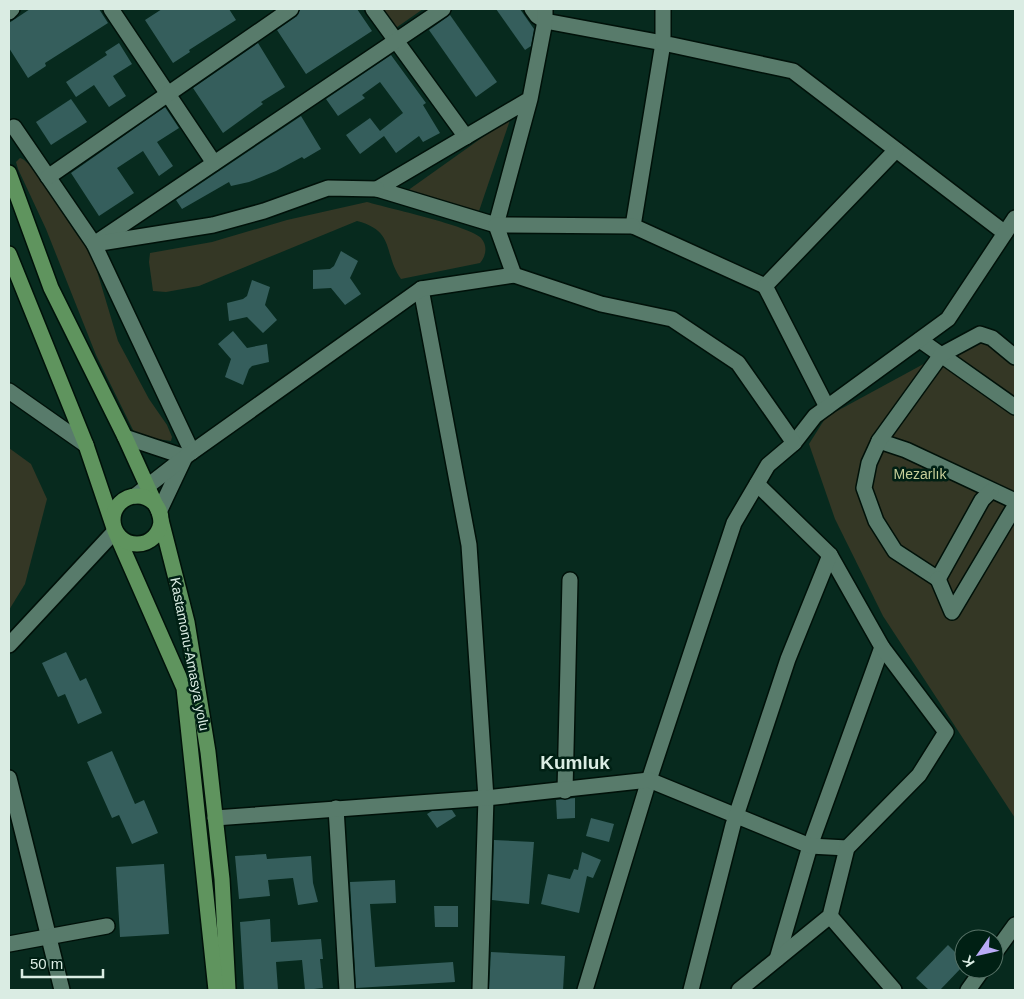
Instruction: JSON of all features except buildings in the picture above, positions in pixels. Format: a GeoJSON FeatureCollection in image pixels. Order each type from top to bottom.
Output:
{"type":"FeatureCollection","features":[{"type":"Feature","properties":{"kind":"main road"},"geometry":{"type":"LineString","coordinates":[[9,173],[51,288],[125,437],[141,492],[160,512],[159,528],[150,540],[142,544],[127,542],[115,531],[113,516],[116,508],[128,498],[141,492]]}},
{"type":"Feature","properties":{"kind":"main road","name":"Kastamonu-Amasya yolu"},"geometry":{"type":"LineString","coordinates":[[9,254],[86,445],[115,531],[184,688],[216,990]]}},
{"type":"Feature","properties":{"kind":"main road","name":"Kastamonu-Amasya yolu"},"geometry":{"type":"LineString","coordinates":[[160,512],[187,622],[208,752],[228,990]]}},
{"type":"Feature","properties":{"kind":"street"},"geometry":{"type":"LineString","coordinates":[[9,12],[12,9]]}},
{"type":"Feature","properties":{"kind":"street"},"geometry":{"type":"LineString","coordinates":[[111,9],[214,163]]}},
{"type":"Feature","properties":{"kind":"street"},"geometry":{"type":"LineString","coordinates":[[48,177],[291,9]]}},
{"type":"Feature","properties":{"kind":"street"},"geometry":{"type":"LineString","coordinates":[[373,9],[466,137]]}},
{"type":"Feature","properties":{"kind":"street"},"geometry":{"type":"LineString","coordinates":[[94,244],[443,9]]}},
{"type":"Feature","properties":{"kind":"street"},"geometry":{"type":"LineString","coordinates":[[532,9],[536,16],[545,15],[793,71],[1005,233]]}},
{"type":"Feature","properties":{"kind":"street"},"geometry":{"type":"LineString","coordinates":[[633,226],[663,43],[663,9]]}},
{"type":"Feature","properties":{"kind":"street"},"geometry":{"type":"LineString","coordinates":[[514,275],[496,225],[530,100],[545,15]]}},
{"type":"Feature","properties":{"kind":"street"},"geometry":{"type":"LineString","coordinates":[[377,189],[530,100]]}},
{"type":"Feature","properties":{"kind":"street"},"geometry":{"type":"LineString","coordinates":[[14,128],[94,244],[189,455]]}},
{"type":"Feature","properties":{"kind":"street"},"geometry":{"type":"LineString","coordinates":[[765,286],[896,150]]}},
{"type":"Feature","properties":{"kind":"street"},"geometry":{"type":"LineString","coordinates":[[94,244],[133,236],[214,225],[264,211],[328,188],[377,189],[496,225],[633,226],[765,286],[821,411]]}},
{"type":"Feature","properties":{"kind":"street"},"geometry":{"type":"LineString","coordinates":[[585,990],[649,780],[734,523],[768,465],[794,443],[821,411],[948,319],[1015,218]]}},
{"type":"Feature","properties":{"kind":"street"},"geometry":{"type":"LineString","coordinates":[[141,492],[189,455],[422,289],[514,275],[602,304],[672,319],[738,363],[794,443]]}},
{"type":"Feature","properties":{"kind":"street"},"geometry":{"type":"LineString","coordinates":[[422,289],[469,545],[486,798],[480,990]]}},
{"type":"Feature","properties":{"kind":"street"},"geometry":{"type":"LineString","coordinates":[[1015,357],[992,338],[980,334],[941,355],[879,441],[869,463],[864,488],[876,521],[895,551],[938,579],[952,612],[1015,506]]}},
{"type":"Feature","properties":{"kind":"street"},"geometry":{"type":"LineString","coordinates":[[920,340],[1015,407]]}},
{"type":"Feature","properties":{"kind":"street"},"geometry":{"type":"LineString","coordinates":[[9,391],[86,445]]}},
{"type":"Feature","properties":{"kind":"street"},"geometry":{"type":"LineString","coordinates":[[125,437],[189,455]]}},
{"type":"Feature","properties":{"kind":"street"},"geometry":{"type":"LineString","coordinates":[[879,441],[906,450],[1015,501]]}},
{"type":"Feature","properties":{"kind":"street"},"geometry":{"type":"LineString","coordinates":[[160,512],[189,455]]}},
{"type":"Feature","properties":{"kind":"street"},"geometry":{"type":"LineString","coordinates":[[739,990],[830,916],[847,848],[919,775],[946,732],[882,647],[830,555],[757,484]]}},
{"type":"Feature","properties":{"kind":"street"},"geometry":{"type":"LineString","coordinates":[[938,579],[982,500],[991,491]]}},
{"type":"Feature","properties":{"kind":"street"},"geometry":{"type":"LineString","coordinates":[[9,645],[115,531]]}},
{"type":"Feature","properties":{"kind":"street"},"geometry":{"type":"LineString","coordinates":[[691,990],[736,815],[788,659],[830,555]]}},
{"type":"Feature","properties":{"kind":"street"},"geometry":{"type":"LineString","coordinates":[[565,791],[570,580]]}},
{"type":"Feature","properties":{"kind":"street"},"geometry":{"type":"LineString","coordinates":[[777,959],[810,846],[882,647]]}},
{"type":"Feature","properties":{"kind":"street"},"geometry":{"type":"LineString","coordinates":[[9,778],[62,990]]}},
{"type":"Feature","properties":{"kind":"street"},"geometry":{"type":"LineString","coordinates":[[215,818],[486,798],[565,791],[649,780],[810,846],[847,848]]}},
{"type":"Feature","properties":{"kind":"street"},"geometry":{"type":"LineString","coordinates":[[336,808],[347,990]]}},
{"type":"Feature","properties":{"kind":"street"},"geometry":{"type":"LineString","coordinates":[[830,916],[894,990]]}},
{"type":"Feature","properties":{"kind":"street"},"geometry":{"type":"LineString","coordinates":[[1004,940],[1015,925]]}},
{"type":"Feature","properties":{"kind":"street"},"geometry":{"type":"LineString","coordinates":[[9,944],[107,926]]}},
{"type":"Feature","properties":{"kind":"street"},"geometry":{"type":"LineString","coordinates":[[968,990],[976,979]]}},
{"type":"Feature","properties":{"kind":"green space"},"geometry":{"type":"Polygon","coordinates":[[[378,9],[423,9],[393,30],[378,9]]]}},
{"type":"Feature","properties":{"kind":"green space"},"geometry":{"type":"Polygon","coordinates":[[[511,117],[478,214],[407,191],[511,117]]]}},
{"type":"Feature","properties":{"kind":"green space"},"geometry":{"type":"Polygon","coordinates":[[[20,158],[27,162],[35,172],[83,243],[91,251],[118,341],[149,399],[167,425],[172,437],[171,441],[136,436],[96,355],[46,229],[18,169],[16,162],[20,158]]]}},
{"type":"Feature","properties":{"kind":"green space"},"geometry":{"type":"Polygon","coordinates":[[[367,202],[445,223],[474,233],[485,244],[484,257],[480,263],[401,279],[383,237],[369,225],[357,221],[199,286],[166,292],[153,291],[149,262],[150,253],[212,242],[287,220],[367,202]]]}},
{"type":"Feature","properties":{"kind":"green space","name":"Mezarlık"},"geometry":{"type":"Polygon","coordinates":[[[988,329],[1015,347],[1015,818],[883,616],[835,519],[809,444],[826,417],[988,329]]]}},
{"type":"Feature","properties":{"kind":"green space"},"geometry":{"type":"Polygon","coordinates":[[[9,448],[31,464],[47,499],[25,584],[9,610],[9,448]]]}},
{"type":"Feature","properties":{"kind":"district","name":"Kumluk"},"geometry":{"type":"Point","coordinates":[575,762]}}]}
